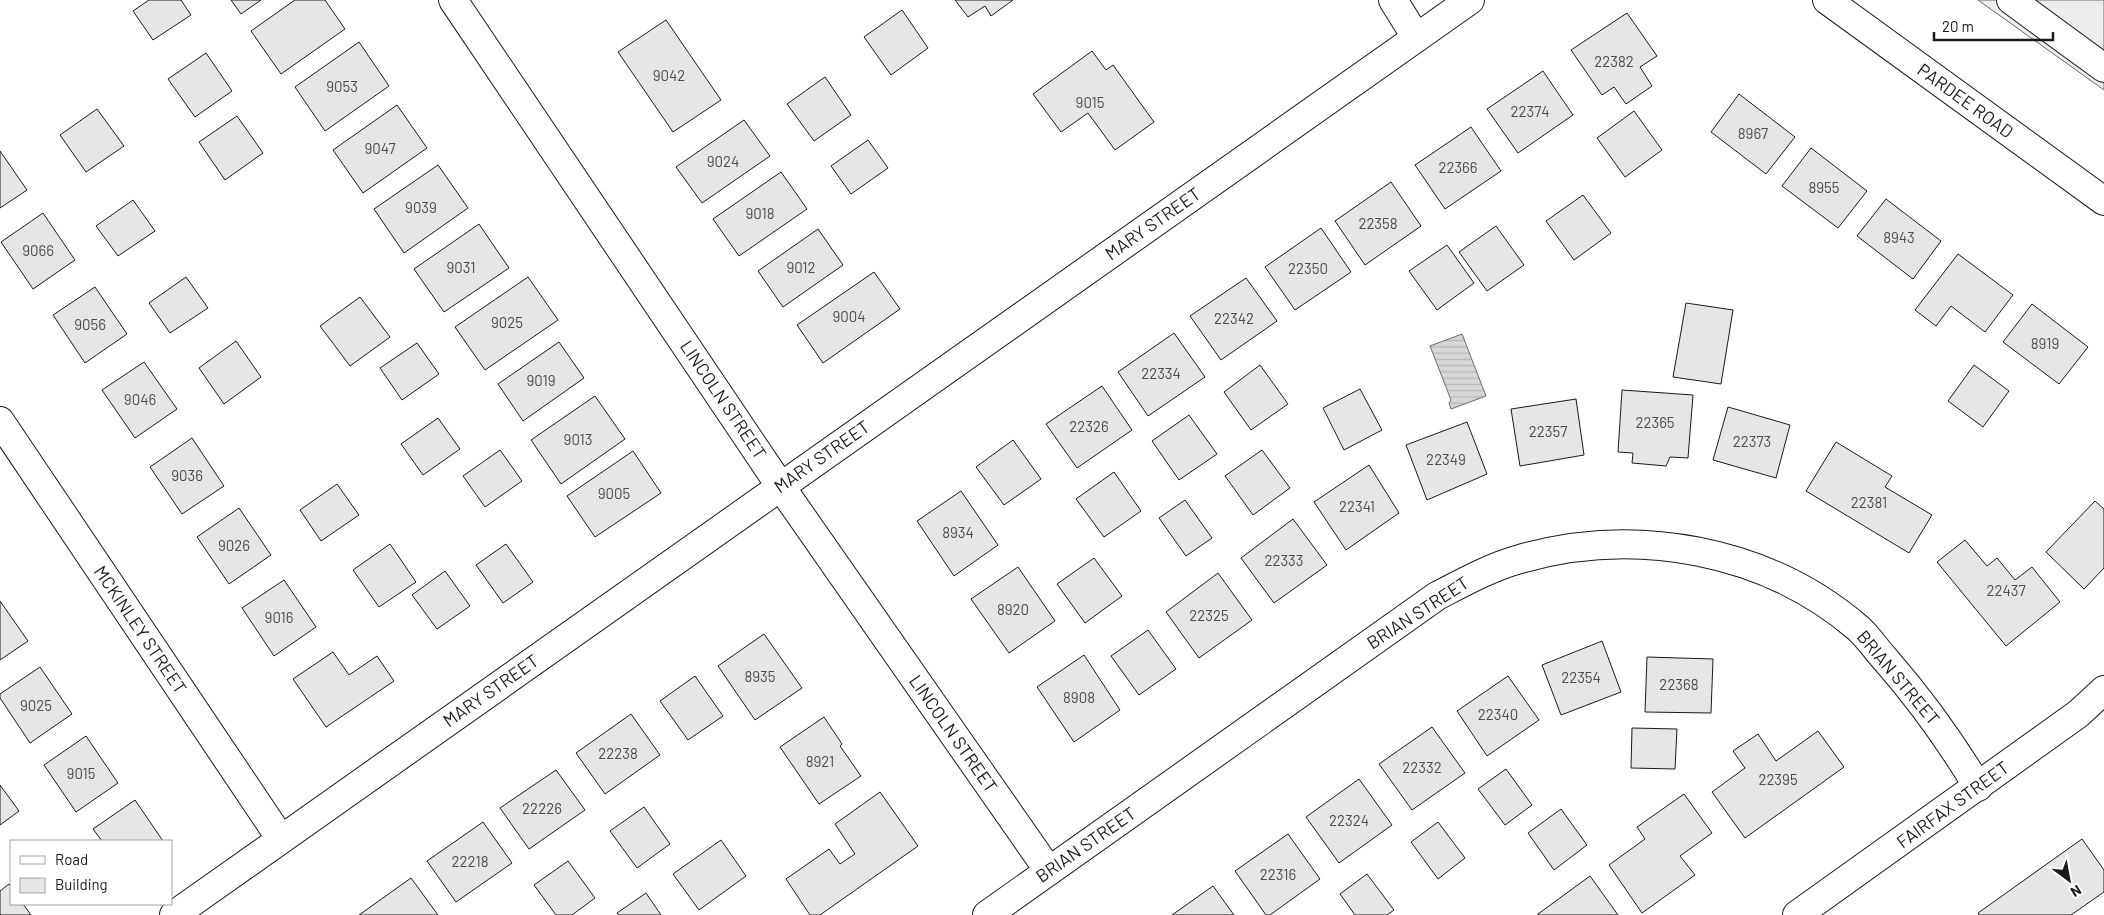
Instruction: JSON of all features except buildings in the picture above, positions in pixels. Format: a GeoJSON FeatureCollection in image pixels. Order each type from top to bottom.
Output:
{"type":"FeatureCollection","features":[{"type":"Feature","properties":{"kind":"street","name":"LINCOLN STREET"},"geometry":{"type":"LineString","coordinates":[[453,0],[781,486],[1049,871]]}},
{"type":"Feature","properties":{"kind":"street"},"geometry":{"type":"LineString","coordinates":[[1392,0],[1416,37]]}},
{"type":"Feature","properties":{"kind":"street","name":"MARY STREET"},"geometry":{"type":"LineString","coordinates":[[174,915],[1470,0]]}},
{"type":"Feature","properties":{"kind":"street","name":"PARDEE ROAD"},"geometry":{"type":"LineString","coordinates":[[1827,0],[2104,201]]}},
{"type":"Feature","properties":{"kind":"street"},"geometry":{"type":"LineString","coordinates":[[2011,0],[2104,68]]}},
{"type":"Feature","properties":{"kind":"street","name":"MCKINLEY STREET"},"geometry":{"type":"LineString","coordinates":[[0,421],[250,796],[281,839]]}},
{"type":"Feature","properties":{"kind":"street","name":"BRIAN STREET"},"geometry":{"type":"LineString","coordinates":[[987,915],[1437,596],[1471,578],[1518,560],[1555,550],[1592,545],[1643,544],[1706,552],[1766,572],[1822,601],[1858,629],[1901,677],[1956,749],[1978,787]]}},
{"type":"Feature","properties":{"kind":"street","name":"FAIRFAX STREET"},"geometry":{"type":"LineString","coordinates":[[1797,915],[2078,714],[2104,690]]}},
{"type":"Feature","properties":{"kind":"shaded area"},"geometry":{"type":"Polygon","coordinates":[[[1978,0],[2104,0],[2104,90],[1978,0]]]}},
{"type":"Feature","properties":{"kind":"shaded area"},"geometry":{"type":"Polygon","coordinates":[[[1462,334],[1486,396],[1451,409],[1449,403],[1451,400],[1430,346],[1462,334]]]}}]}
